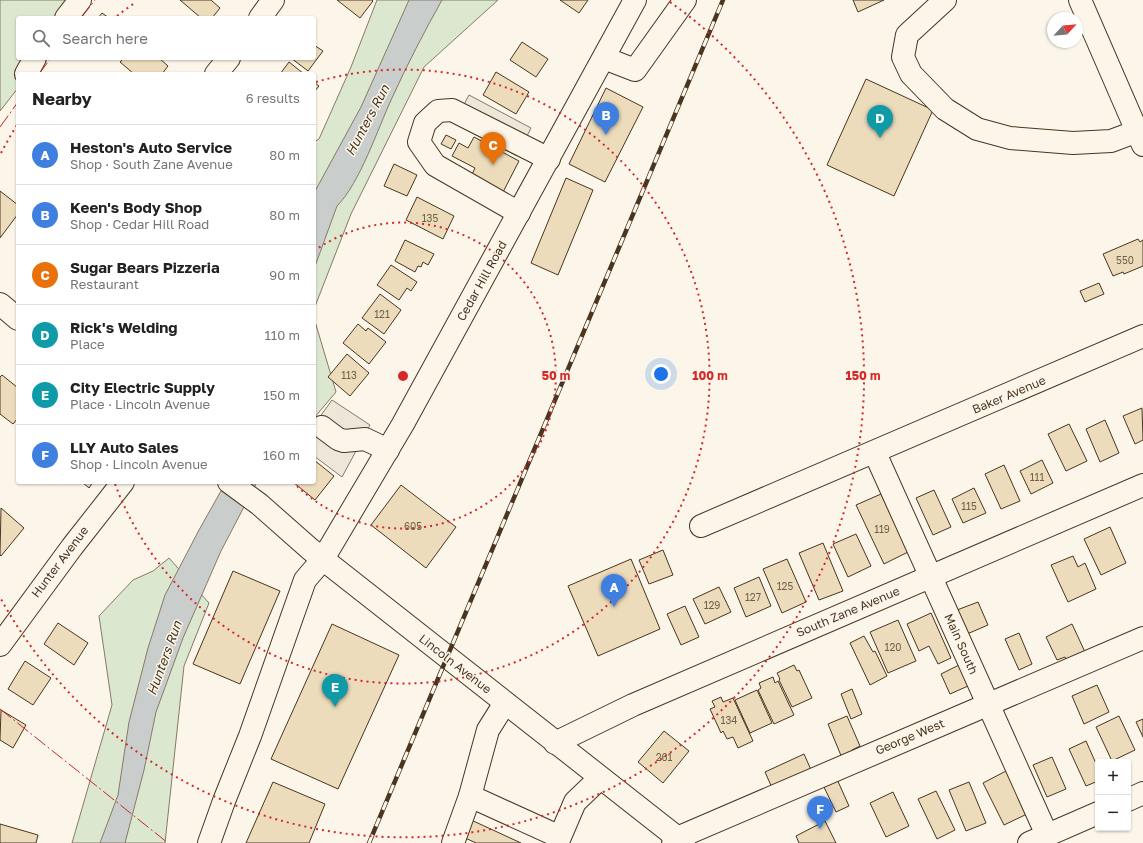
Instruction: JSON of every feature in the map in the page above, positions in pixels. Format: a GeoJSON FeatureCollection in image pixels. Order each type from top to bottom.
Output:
{"type":"FeatureCollection","features":[{"type":"Feature","properties":{"kind":"main road"},"geometry":{"type":"LineString","coordinates":[[68,16],[80,0]]}},
{"type":"Feature","properties":{"kind":"main road"},"geometry":{"type":"LineString","coordinates":[[261,16],[273,0]]}},
{"type":"Feature","properties":{"kind":"main road","name":"Cedar Hill Road"},"geometry":{"type":"LineString","coordinates":[[209,843],[250,736],[305,580],[323,559],[388,450],[635,0]]}},
{"type":"Feature","properties":{"kind":"main road"},"geometry":{"type":"LineString","coordinates":[[604,58],[635,70],[685,0]]}},
{"type":"Feature","properties":{"kind":"main road"},"geometry":{"type":"LineString","coordinates":[[945,0],[907,35],[903,57],[911,74],[945,109],[977,129],[1010,138],[1073,142],[1111,141],[1141,135],[1080,0]]}},
{"type":"Feature","properties":{"kind":"main road"},"geometry":{"type":"LineString","coordinates":[[27,72],[34,60]]}},
{"type":"Feature","properties":{"kind":"main road"},"geometry":{"type":"LineString","coordinates":[[218,72],[227,60]]}},
{"type":"Feature","properties":{"kind":"main road"},"geometry":{"type":"LineString","coordinates":[[519,213],[434,165],[419,142],[425,123],[438,111],[452,110],[549,159]]}},
{"type":"Feature","properties":{"kind":"main road"},"geometry":{"type":"LineString","coordinates":[[0,304],[16,317]]}},
{"type":"Feature","properties":{"kind":"main road","name":"Baker Avenue"},"geometry":{"type":"LineString","coordinates":[[701,526],[875,453],[1143,336]]}},
{"type":"Feature","properties":{"kind":"main road"},"geometry":{"type":"LineString","coordinates":[[322,427],[338,439],[344,441],[365,439],[388,450]]}},
{"type":"Feature","properties":{"kind":"main road","name":"Main South"},"geometry":{"type":"LineString","coordinates":[[875,453],[932,576],[987,704],[1038,839]]}},
{"type":"Feature","properties":{"kind":"main road","name":"Hunter Avenue"},"geometry":{"type":"LineString","coordinates":[[0,645],[84,530],[121,484]]}},
{"type":"Feature","properties":{"kind":"main road","name":"Lincoln Avenue"},"geometry":{"type":"LineString","coordinates":[[232,484],[259,504],[323,559],[678,841]]}},
{"type":"Feature","properties":{"kind":"main road","name":"South Zane Avenue"},"geometry":{"type":"LineString","coordinates":[[554,743],[633,705],[1143,485]]}},
{"type":"Feature","properties":{"kind":"main road","name":"George West"},"geometry":{"type":"LineString","coordinates":[[678,841],[987,704],[1143,638]]}},
{"type":"Feature","properties":{"kind":"main road"},"geometry":{"type":"LineString","coordinates":[[453,843],[470,796],[488,730],[504,703]]}},
{"type":"Feature","properties":{"kind":"main road"},"geometry":{"type":"LineString","coordinates":[[470,796],[559,840],[575,802],[600,778]]}},
{"type":"Feature","properties":{"kind":"main road"},"geometry":{"type":"LineString","coordinates":[[1131,799],[1143,794]]}},
{"type":"Feature","properties":{"kind":"main road"},"geometry":{"type":"LineString","coordinates":[[1038,839],[1095,814]]}},
{"type":"Feature","properties":{"kind":"green space"},"geometry":{"type":"Polygon","coordinates":[[[0,0],[85,0],[73,16],[16,16],[16,60],[38,60],[21,72],[16,72],[16,91],[0,111],[0,0]]]}},
{"type":"Feature","properties":{"kind":"green space"},"geometry":{"type":"Polygon","coordinates":[[[377,0],[498,0],[424,67],[351,214],[316,304],[316,141],[319,139],[351,67],[377,0]]]}},
{"type":"Feature","properties":{"kind":"green space"},"geometry":{"type":"Polygon","coordinates":[[[316,325],[336,392],[316,416],[316,325]]]}},
{"type":"Feature","properties":{"kind":"green space"},"geometry":{"type":"Polygon","coordinates":[[[169,558],[209,603],[184,666],[165,843],[72,843],[112,705],[99,616],[133,580],[153,571],[169,558]]]}},
{"type":"Feature","properties":{"kind":"shaded area"},"geometry":{"type":"Polygon","coordinates":[[[469,95],[531,128],[517,156],[454,123],[469,95]]]}},
{"type":"Feature","properties":{"kind":"shaded area"},"geometry":{"type":"Polygon","coordinates":[[[332,400],[370,425],[342,477],[316,458],[316,422],[332,400]]]}},
{"type":"Feature","properties":{"kind":"water","name":"Hunters Run"},"geometry":{"type":"Polygon","coordinates":[[[409,0],[442,0],[422,36],[392,98],[361,170],[337,206],[316,264],[316,189],[361,107],[409,0]]]}},
{"type":"Feature","properties":{"kind":"water","name":"Hunters Run"},"geometry":{"type":"Polygon","coordinates":[[[225,484],[256,484],[221,551],[183,638],[156,712],[144,770],[125,843],[100,843],[118,795],[129,722],[148,648],[165,595],[225,484]]]}},
{"type":"Feature","properties":{"kind":"building"},"geometry":{"type":"Polygon","coordinates":[[[180,0],[211,0],[220,8],[214,16],[199,16],[180,0]]]}},
{"type":"Feature","properties":{"kind":"building"},"geometry":{"type":"Polygon","coordinates":[[[337,0],[372,0],[373,1],[360,18],[337,0]]]}},
{"type":"Feature","properties":{"kind":"building"},"geometry":{"type":"Polygon","coordinates":[[[560,0],[588,0],[579,13],[560,0]]]}},
{"type":"Feature","properties":{"kind":"building"},"geometry":{"type":"Polygon","coordinates":[[[853,0],[884,0],[858,12],[853,0]]]}},
{"type":"Feature","properties":{"kind":"building"},"geometry":{"type":"Polygon","coordinates":[[[522,42],[548,59],[536,77],[510,60],[522,42]]]}},
{"type":"Feature","properties":{"kind":"building"},"geometry":{"type":"Polygon","coordinates":[[[316,46],[323,51],[308,71],[294,60],[316,60],[316,46]]]}},
{"type":"Feature","properties":{"kind":"building"},"geometry":{"type":"Polygon","coordinates":[[[122,60],[161,60],[168,66],[164,72],[132,72],[120,62],[122,60]]]}},
{"type":"Feature","properties":{"kind":"building"},"geometry":{"type":"Polygon","coordinates":[[[289,62],[302,72],[282,72],[289,62]]]}},
{"type":"Feature","properties":{"kind":"building"},"geometry":{"type":"Polygon","coordinates":[[[496,72],[529,92],[516,114],[483,95],[496,72]]]}},
{"type":"Feature","properties":{"kind":"building"},"geometry":{"type":"Polygon","coordinates":[[[866,79],[933,110],[894,196],[827,165],[866,79]]]}},
{"type":"Feature","properties":{"kind":"building"},"geometry":{"type":"Polygon","coordinates":[[[606,88],[643,107],[605,182],[569,164],[606,88]]]}},
{"type":"Feature","properties":{"kind":"building"},"geometry":{"type":"Polygon","coordinates":[[[446,135],[456,140],[451,149],[441,144],[446,135]]]}},
{"type":"Feature","properties":{"kind":"building"},"geometry":{"type":"Polygon","coordinates":[[[474,137],[519,161],[501,196],[470,179],[475,168],[452,156],[459,143],[468,148],[474,137]]]}},
{"type":"Feature","properties":{"kind":"building"},"geometry":{"type":"Polygon","coordinates":[[[394,164],[417,175],[407,196],[384,186],[394,164]]]}},
{"type":"Feature","properties":{"kind":"building"},"geometry":{"type":"Polygon","coordinates":[[[566,178],[593,190],[558,275],[531,263],[566,178]]]}},
{"type":"Feature","properties":{"kind":"building"},"geometry":{"type":"Polygon","coordinates":[[[0,191],[16,203],[16,217],[0,238],[0,191]]]}},
{"type":"Feature","properties":{"kind":"building"},"geometry":{"type":"Polygon","coordinates":[[[417,197],[454,216],[443,239],[406,220],[417,197]]]}},
{"type":"Feature","properties":{"kind":"building"},"geometry":{"type":"Polygon","coordinates":[[[1138,239],[1140,242],[1143,240],[1143,266],[1124,274],[1123,272],[1113,276],[1103,254],[1138,239]]]}},
{"type":"Feature","properties":{"kind":"building"},"geometry":{"type":"Polygon","coordinates":[[[405,240],[434,254],[428,265],[423,262],[421,267],[418,266],[415,272],[395,261],[405,240]]]}},
{"type":"Feature","properties":{"kind":"building"},"geometry":{"type":"Polygon","coordinates":[[[391,265],[417,282],[411,291],[407,288],[399,300],[377,285],[391,265]]]}},
{"type":"Feature","properties":{"kind":"building"},"geometry":{"type":"Polygon","coordinates":[[[1099,283],[1104,294],[1085,302],[1080,291],[1099,283]]]}},
{"type":"Feature","properties":{"kind":"building"},"geometry":{"type":"Polygon","coordinates":[[[380,294],[401,310],[384,334],[362,318],[380,294]]]}},
{"type":"Feature","properties":{"kind":"building"},"geometry":{"type":"Polygon","coordinates":[[[358,324],[366,331],[368,328],[386,342],[369,364],[343,343],[358,324]]]}},
{"type":"Feature","properties":{"kind":"building"},"geometry":{"type":"Polygon","coordinates":[[[347,354],[369,373],[350,396],[328,377],[347,354]]]}},
{"type":"Feature","properties":{"kind":"building"},"geometry":{"type":"Polygon","coordinates":[[[2,375],[16,386],[16,420],[13,424],[0,414],[0,377],[2,375]]]}},
{"type":"Feature","properties":{"kind":"building"},"geometry":{"type":"Polygon","coordinates":[[[1142,408],[1143,440],[1135,444],[1123,416],[1142,408]]]}},
{"type":"Feature","properties":{"kind":"building"},"geometry":{"type":"Polygon","coordinates":[[[1105,420],[1119,453],[1100,462],[1086,429],[1105,420]]]}},
{"type":"Feature","properties":{"kind":"building"},"geometry":{"type":"Polygon","coordinates":[[[1069,424],[1087,461],[1066,471],[1048,434],[1069,424]]]}},
{"type":"Feature","properties":{"kind":"building"},"geometry":{"type":"Polygon","coordinates":[[[1042,460],[1053,483],[1031,494],[1020,471],[1042,460]]]}},
{"type":"Feature","properties":{"kind":"building"},"geometry":{"type":"Polygon","coordinates":[[[316,462],[334,476],[315,500],[295,484],[316,484],[316,462]]]}},
{"type":"Feature","properties":{"kind":"building"},"geometry":{"type":"Polygon","coordinates":[[[1004,465],[1020,501],[1001,509],[985,474],[1004,465]]]}},
{"type":"Feature","properties":{"kind":"building"},"geometry":{"type":"Polygon","coordinates":[[[84,484],[92,484],[89,488],[84,484]]]}},
{"type":"Feature","properties":{"kind":"building"},"geometry":{"type":"Polygon","coordinates":[[[401,485],[456,527],[426,568],[371,525],[401,485]]]}},
{"type":"Feature","properties":{"kind":"building"},"geometry":{"type":"Polygon","coordinates":[[[974,488],[986,513],[963,523],[952,499],[974,488]]]}},
{"type":"Feature","properties":{"kind":"building"},"geometry":{"type":"Polygon","coordinates":[[[934,490],[951,527],[933,535],[916,498],[934,490]]]}},
{"type":"Feature","properties":{"kind":"building"},"geometry":{"type":"Polygon","coordinates":[[[881,494],[908,552],[884,564],[856,505],[881,494]]]}},
{"type":"Feature","properties":{"kind":"building"},"geometry":{"type":"Polygon","coordinates":[[[1,508],[24,528],[1,556],[0,555],[1,508]]]}},
{"type":"Feature","properties":{"kind":"building"},"geometry":{"type":"Polygon","coordinates":[[[1110,527],[1126,563],[1101,575],[1084,539],[1110,527]]]}},
{"type":"Feature","properties":{"kind":"building"},"geometry":{"type":"Polygon","coordinates":[[[856,534],[871,566],[848,577],[833,544],[856,534]]]}},
{"type":"Feature","properties":{"kind":"building"},"geometry":{"type":"Polygon","coordinates":[[[823,543],[843,591],[819,600],[799,553],[823,543]]]}},
{"type":"Feature","properties":{"kind":"building"},"geometry":{"type":"Polygon","coordinates":[[[663,550],[673,575],[649,584],[639,560],[663,550]]]}},
{"type":"Feature","properties":{"kind":"building"},"geometry":{"type":"Polygon","coordinates":[[[1073,556],[1078,567],[1085,563],[1096,589],[1068,602],[1051,565],[1073,556]]]}},
{"type":"Feature","properties":{"kind":"building"},"geometry":{"type":"Polygon","coordinates":[[[631,559],[660,629],[598,656],[568,586],[631,559]]]}},
{"type":"Feature","properties":{"kind":"building"},"geometry":{"type":"Polygon","coordinates":[[[787,559],[806,602],[782,613],[763,569],[787,559]]]}},
{"type":"Feature","properties":{"kind":"building"},"geometry":{"type":"Polygon","coordinates":[[[233,571],[280,591],[240,684],[193,664],[233,571]]]}},
{"type":"Feature","properties":{"kind":"building"},"geometry":{"type":"Polygon","coordinates":[[[759,577],[771,606],[746,617],[734,588],[759,577]]]}},
{"type":"Feature","properties":{"kind":"building"},"geometry":{"type":"Polygon","coordinates":[[[719,587],[731,612],[705,624],[693,599],[719,587]]]}},
{"type":"Feature","properties":{"kind":"building"},"geometry":{"type":"Polygon","coordinates":[[[978,602],[988,625],[967,634],[957,610],[978,602]]]}},
{"type":"Feature","properties":{"kind":"building"},"geometry":{"type":"Polygon","coordinates":[[[685,606],[699,637],[681,645],[667,614],[685,606]]]}},
{"type":"Feature","properties":{"kind":"building"},"geometry":{"type":"Polygon","coordinates":[[[931,613],[951,658],[938,664],[929,646],[919,651],[907,624],[931,613]]]}},
{"type":"Feature","properties":{"kind":"building"},"geometry":{"type":"Polygon","coordinates":[[[898,620],[916,661],[888,673],[870,632],[898,620]]]}},
{"type":"Feature","properties":{"kind":"building"},"geometry":{"type":"Polygon","coordinates":[[[58,623],[88,643],[74,665],[44,644],[58,623]]]}},
{"type":"Feature","properties":{"kind":"building"},"geometry":{"type":"Polygon","coordinates":[[[332,624],[399,655],[338,789],[271,759],[332,624]]]}},
{"type":"Feature","properties":{"kind":"building"},"geometry":{"type":"Polygon","coordinates":[[[1072,624],[1085,652],[1067,661],[1065,657],[1057,660],[1046,637],[1072,624]]]}},
{"type":"Feature","properties":{"kind":"building"},"geometry":{"type":"Polygon","coordinates":[[[1019,633],[1032,664],[1019,670],[1005,639],[1019,633]]]}},
{"type":"Feature","properties":{"kind":"building"},"geometry":{"type":"Polygon","coordinates":[[[864,636],[873,652],[875,651],[887,676],[870,685],[850,643],[864,636]]]}},
{"type":"Feature","properties":{"kind":"building"},"geometry":{"type":"Polygon","coordinates":[[[25,661],[51,678],[33,705],[8,689],[25,661]]]}},
{"type":"Feature","properties":{"kind":"building"},"geometry":{"type":"Polygon","coordinates":[[[794,665],[797,671],[799,670],[812,698],[792,707],[777,673],[794,665]]]}},
{"type":"Feature","properties":{"kind":"building"},"geometry":{"type":"Polygon","coordinates":[[[959,665],[968,686],[950,694],[941,674],[959,665]]]}},
{"type":"Feature","properties":{"kind":"building"},"geometry":{"type":"Polygon","coordinates":[[[773,677],[775,683],[778,681],[794,715],[774,724],[758,690],[761,688],[759,683],[773,677]]]}},
{"type":"Feature","properties":{"kind":"building"},"geometry":{"type":"Polygon","coordinates":[[[1097,685],[1109,712],[1084,724],[1072,696],[1097,685]]]}},
{"type":"Feature","properties":{"kind":"building"},"geometry":{"type":"Polygon","coordinates":[[[852,689],[862,714],[851,719],[841,694],[852,689]]]}},
{"type":"Feature","properties":{"kind":"building"},"geometry":{"type":"Polygon","coordinates":[[[757,690],[772,723],[750,733],[735,700],[757,690]]]}},
{"type":"Feature","properties":{"kind":"building"},"geometry":{"type":"Polygon","coordinates":[[[721,697],[723,702],[733,698],[753,741],[738,748],[733,737],[727,739],[723,731],[721,733],[710,709],[715,707],[712,701],[721,697]]]}},
{"type":"Feature","properties":{"kind":"building"},"geometry":{"type":"Polygon","coordinates":[[[1,710],[26,725],[13,748],[0,740],[1,710]]]}},
{"type":"Feature","properties":{"kind":"building"},"geometry":{"type":"Polygon","coordinates":[[[847,716],[860,746],[852,750],[853,753],[842,758],[828,724],[847,716]]]}},
{"type":"Feature","properties":{"kind":"building"},"geometry":{"type":"Polygon","coordinates":[[[1119,716],[1135,750],[1116,759],[1111,759],[1096,727],[1119,716]]]}},
{"type":"Feature","properties":{"kind":"building"},"geometry":{"type":"Polygon","coordinates":[[[1143,719],[1143,737],[1136,722],[1143,719]]]}},
{"type":"Feature","properties":{"kind":"building"},"geometry":{"type":"Polygon","coordinates":[[[664,731],[689,751],[663,783],[638,762],[664,731]]]}},
{"type":"Feature","properties":{"kind":"building"},"geometry":{"type":"Polygon","coordinates":[[[1086,741],[1095,761],[1095,782],[1086,786],[1069,749],[1086,741]]]}},
{"type":"Feature","properties":{"kind":"building"},"geometry":{"type":"Polygon","coordinates":[[[804,754],[812,772],[773,790],[765,772],[804,754]]]}},
{"type":"Feature","properties":{"kind":"building"},"geometry":{"type":"Polygon","coordinates":[[[1052,757],[1066,789],[1047,797],[1033,765],[1052,757]]]}},
{"type":"Feature","properties":{"kind":"building"},"geometry":{"type":"Polygon","coordinates":[[[1006,771],[1027,814],[1004,825],[983,783],[1006,771]]]}},
{"type":"Feature","properties":{"kind":"building"},"geometry":{"type":"Polygon","coordinates":[[[836,777],[849,806],[836,812],[822,783],[836,777]]]}},
{"type":"Feature","properties":{"kind":"building"},"geometry":{"type":"Polygon","coordinates":[[[273,782],[325,804],[309,843],[246,843],[273,782]]]}},
{"type":"Feature","properties":{"kind":"building"},"geometry":{"type":"Polygon","coordinates":[[[969,782],[986,823],[966,831],[949,790],[969,782]]]}},
{"type":"Feature","properties":{"kind":"building"},"geometry":{"type":"Polygon","coordinates":[[[936,791],[955,830],[937,839],[918,799],[936,791]]]}},
{"type":"Feature","properties":{"kind":"building"},"geometry":{"type":"Polygon","coordinates":[[[893,792],[909,826],[886,837],[870,803],[893,792]]]}},
{"type":"Feature","properties":{"kind":"building"},"geometry":{"type":"Polygon","coordinates":[[[469,819],[521,843],[476,843],[461,836],[469,819]]]}},
{"type":"Feature","properties":{"kind":"building"},"geometry":{"type":"Polygon","coordinates":[[[825,821],[836,843],[799,843],[796,836],[825,821]]]}},
{"type":"Feature","properties":{"kind":"building"},"geometry":{"type":"Polygon","coordinates":[[[0,824],[38,835],[36,843],[0,843],[0,824]]]}},
{"type":"Feature","properties":{"kind":"railway"},"geometry":{"type":"LineString","coordinates":[[369,843],[723,0]]}},
{"type":"Feature","properties":{"kind":"power"},"geometry":{"type":"LineString","coordinates":[[83,16],[95,0]]}},
{"type":"Feature","properties":{"kind":"power"},"geometry":{"type":"LineString","coordinates":[[40,72],[50,60]]}},
{"type":"Feature","properties":{"kind":"power"},"geometry":{"type":"LineString","coordinates":[[0,127],[16,105]]}},
{"type":"Feature","properties":{"kind":"power"},"geometry":{"type":"LineString","coordinates":[[0,709],[168,843]]}},
{"type":"Feature","properties":{"kind":"place","name":"Keen's Body Shop"},"geometry":{"type":"Point","coordinates":[606,135]}},
{"type":"Feature","properties":{"kind":"place","name":"Rick's Welding"},"geometry":{"type":"Point","coordinates":[880,138]}},
{"type":"Feature","properties":{"kind":"place","name":"Sugar Bears Pizzeria"},"geometry":{"type":"Point","coordinates":[493,165]}},
{"type":"Feature","properties":{"kind":"place","name":"Heston's Auto Service"},"geometry":{"type":"Point","coordinates":[614,607]}},
{"type":"Feature","properties":{"kind":"place","name":"City Electric Supply"},"geometry":{"type":"Point","coordinates":[335,707]}},
{"type":"Feature","properties":{"kind":"place","name":"LLY Auto Sales"},"geometry":{"type":"Point","coordinates":[820,829]}}]}
